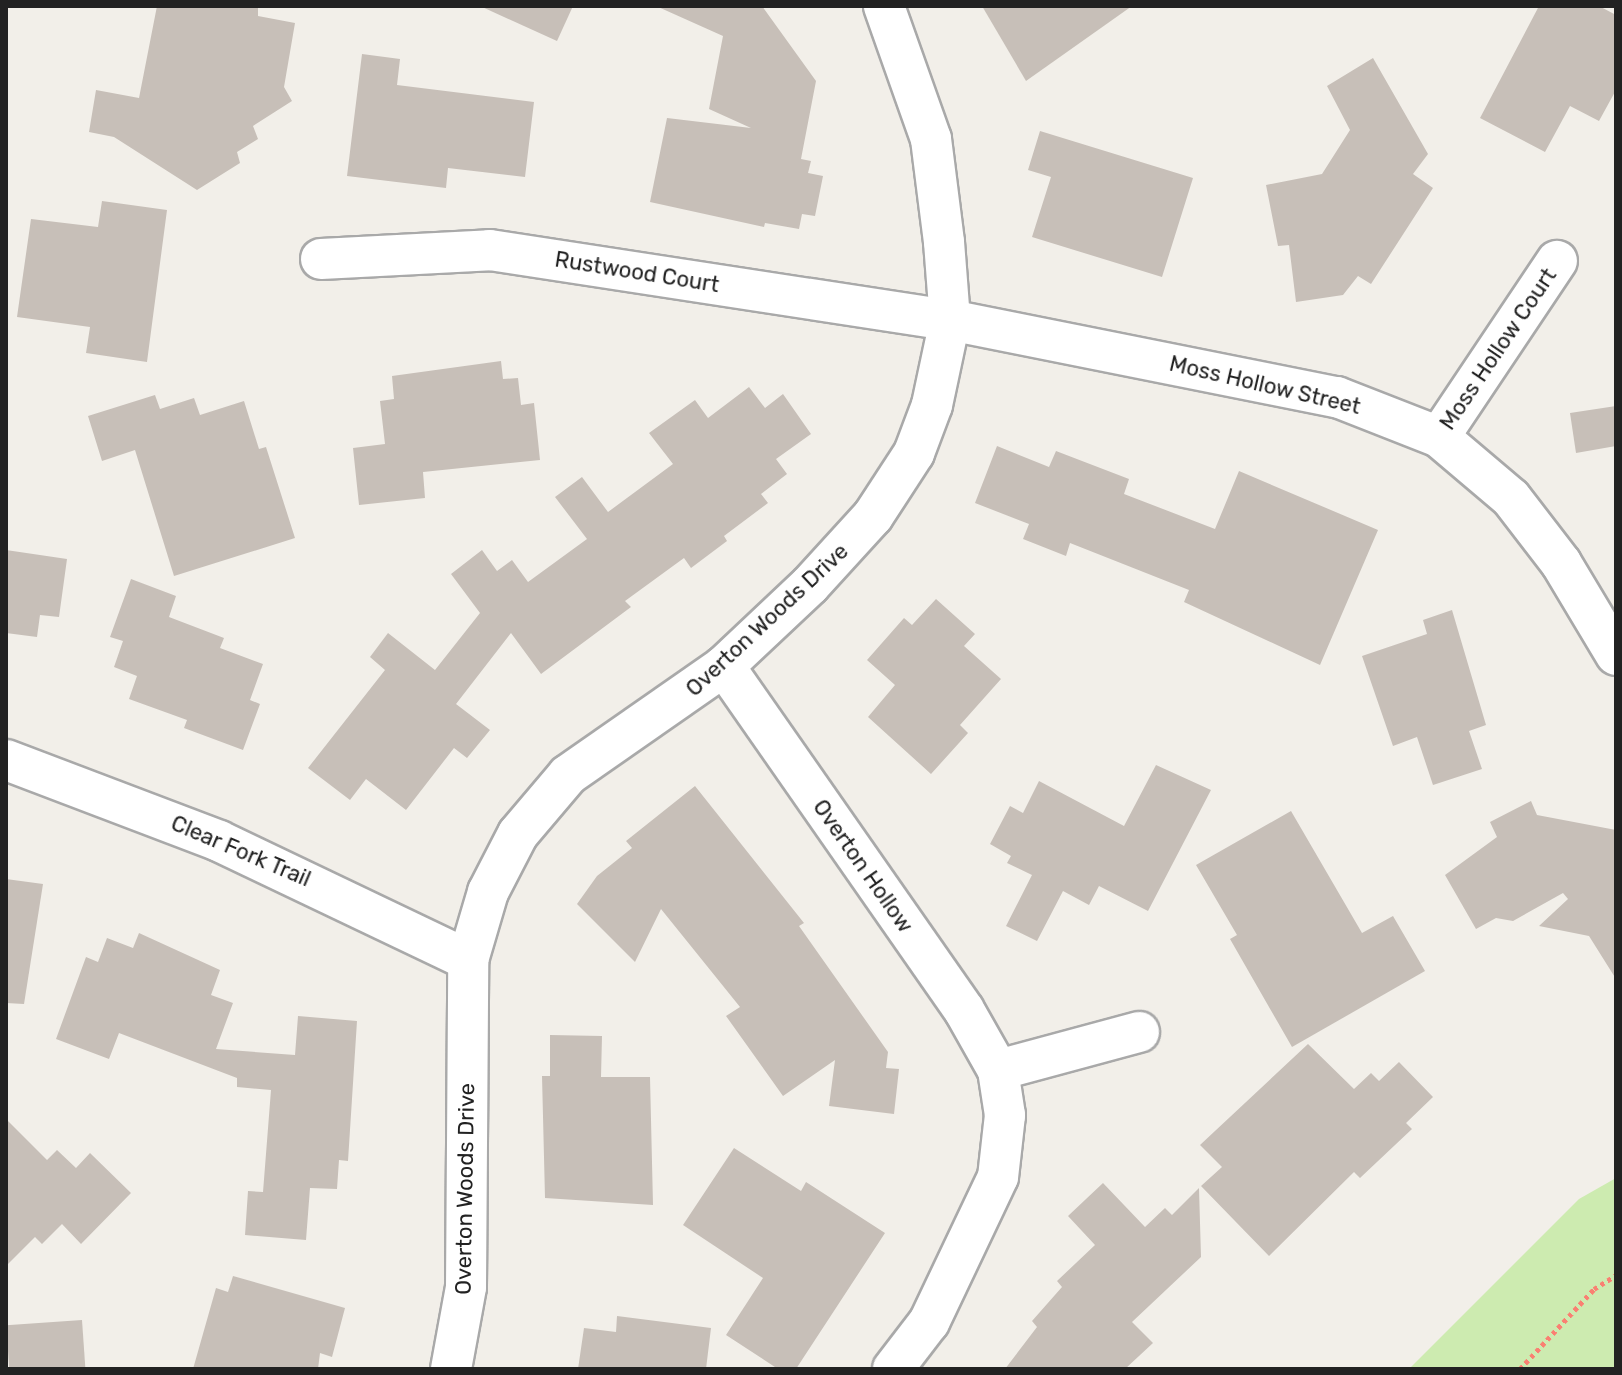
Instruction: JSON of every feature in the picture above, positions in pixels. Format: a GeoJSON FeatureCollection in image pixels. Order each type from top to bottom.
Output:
{"type":"FeatureCollection","features":[{"type":"Feature","properties":{"kind":"street","name":"Overton Woods Drive"},"geometry":{"type":"LineString","coordinates":[[451,1369],[466,1287],[468,960],[488,892],[518,834],[568,775],[685,698],[724,666],[842,551],[906,466],[932,405],[950,320],[931,139],[884,6]]}},
{"type":"Feature","properties":{"kind":"street","name":"Rustwood Court"},"geometry":{"type":"LineString","coordinates":[[321,259],[490,250],[950,320]]}},
{"type":"Feature","properties":{"kind":"street","name":"Moss Hollow Court"},"geometry":{"type":"LineString","coordinates":[[1439,437],[1557,261]]}},
{"type":"Feature","properties":{"kind":"street","name":"Moss Hollow Street"},"geometry":{"type":"LineString","coordinates":[[950,320],[1337,397],[1439,437],[1511,498],[1561,563],[1616,655]]}},
{"type":"Feature","properties":{"kind":"street","name":"Overton Hollow"},"geometry":{"type":"LineString","coordinates":[[724,666],[964,1010],[998,1070],[1005,1115],[998,1177],[929,1322],[893,1369]]}},
{"type":"Feature","properties":{"kind":"street","name":"Clear Fork Trail"},"geometry":{"type":"LineString","coordinates":[[6,760],[219,841],[468,960]]}},
{"type":"Feature","properties":{"kind":"street"},"geometry":{"type":"LineString","coordinates":[[998,1070],[1139,1032]]}},
{"type":"Feature","properties":{"kind":"path"},"geometry":{"type":"LineString","coordinates":[[1520,1369],[1594,1289],[1616,1275]]}},
{"type":"Feature","properties":{"kind":"green space"},"geometry":{"type":"Polygon","coordinates":[[[1616,1178],[1616,1369],[1409,1369],[1579,1199],[1616,1178]]]}},
{"type":"Feature","properties":{"kind":"building"},"geometry":{"type":"Polygon","coordinates":[[[157,6],[258,6],[258,16],[295,23],[284,87],[292,101],[253,126],[258,139],[237,152],[240,163],[197,190],[114,137],[89,132],[96,90],[139,98],[157,6]]]}},
{"type":"Feature","properties":{"kind":"building"},"geometry":{"type":"Polygon","coordinates":[[[480,6],[573,6],[557,41],[480,6]]]}},
{"type":"Feature","properties":{"kind":"building"},"geometry":{"type":"Polygon","coordinates":[[[656,6],[762,6],[816,81],[801,159],[811,161],[808,173],[823,176],[815,216],[802,214],[799,229],[765,223],[764,227],[650,202],[667,118],[751,128],[709,109],[723,36],[656,6]]]}},
{"type":"Feature","properties":{"kind":"building"},"geometry":{"type":"Polygon","coordinates":[[[982,6],[1132,6],[1026,81],[982,6]]]}},
{"type":"Feature","properties":{"kind":"building"},"geometry":{"type":"Polygon","coordinates":[[[1539,6],[1599,6],[1616,15],[1616,90],[1599,121],[1570,106],[1545,152],[1480,118],[1539,6]]]}},
{"type":"Feature","properties":{"kind":"building"},"geometry":{"type":"Polygon","coordinates":[[[362,54],[400,59],[397,85],[534,102],[525,177],[448,168],[446,188],[347,176],[362,54]]]}},
{"type":"Feature","properties":{"kind":"building"},"geometry":{"type":"Polygon","coordinates":[[[1373,58],[1428,154],[1413,174],[1433,188],[1371,284],[1358,276],[1343,295],[1296,302],[1289,245],[1278,246],[1266,185],[1322,174],[1350,130],[1327,86],[1373,58]]]}},
{"type":"Feature","properties":{"kind":"building"},"geometry":{"type":"Polygon","coordinates":[[[1040,131],[1193,178],[1162,277],[1032,237],[1051,177],[1028,170],[1040,131]]]}},
{"type":"Feature","properties":{"kind":"building"},"geometry":{"type":"Polygon","coordinates":[[[102,201],[167,210],[147,362],[86,353],[90,327],[17,317],[31,219],[98,227],[102,201]]]}},
{"type":"Feature","properties":{"kind":"building"},"geometry":{"type":"Polygon","coordinates":[[[501,361],[503,379],[518,378],[521,405],[534,403],[540,460],[423,472],[425,498],[359,505],[353,448],[385,444],[380,401],[394,399],[392,376],[501,361]]]}},
{"type":"Feature","properties":{"kind":"building"},"geometry":{"type":"Polygon","coordinates":[[[749,387],[765,408],[783,394],[811,434],[776,459],[787,474],[761,494],[768,503],[724,536],[727,541],[691,568],[684,558],[625,601],[631,607],[541,674],[511,633],[456,704],[490,730],[467,758],[454,748],[406,810],[366,779],[350,800],[308,768],[385,670],[370,657],[388,633],[435,670],[480,613],[451,574],[482,550],[497,571],[512,560],[528,582],[587,539],[555,497],[582,477],[608,512],[673,464],[649,433],[695,400],[708,418],[749,387]]]}},
{"type":"Feature","properties":{"kind":"building"},"geometry":{"type":"Polygon","coordinates":[[[155,395],[160,409],[194,398],[200,415],[244,401],[259,449],[266,447],[295,538],[174,576],[135,450],[102,461],[88,416],[155,395]]]}},
{"type":"Feature","properties":{"kind":"building"},"geometry":{"type":"Polygon","coordinates":[[[1616,406],[1616,446],[1576,453],[1570,413],[1616,406]]]}},
{"type":"Feature","properties":{"kind":"building"},"geometry":{"type":"Polygon","coordinates":[[[997,446],[1049,467],[1056,451],[1129,479],[1124,494],[1215,529],[1239,471],[1378,530],[1320,665],[1184,602],[1189,590],[1070,543],[1066,556],[1023,539],[1029,524],[975,503],[997,446]]]}},
{"type":"Feature","properties":{"kind":"building"},"geometry":{"type":"Polygon","coordinates":[[[6,550],[67,559],[59,617],[40,615],[37,637],[6,633],[6,550]]]}},
{"type":"Feature","properties":{"kind":"building"},"geometry":{"type":"Polygon","coordinates":[[[131,579],[176,596],[169,617],[224,638],[220,648],[263,664],[250,700],[260,704],[243,750],[184,728],[187,720],[129,699],[137,676],[114,667],[123,641],[110,637],[131,579]]]}},
{"type":"Feature","properties":{"kind":"building"},"geometry":{"type":"Polygon","coordinates":[[[936,599],[975,634],[964,646],[1001,679],[960,725],[968,733],[931,774],[868,717],[895,685],[867,660],[904,618],[912,625],[936,599]]]}},
{"type":"Feature","properties":{"kind":"building"},"geometry":{"type":"Polygon","coordinates":[[[1452,610],[1486,725],[1469,731],[1482,769],[1433,785],[1417,737],[1393,746],[1362,656],[1427,634],[1423,620],[1452,610]]]}},
{"type":"Feature","properties":{"kind":"building"},"geometry":{"type":"Polygon","coordinates":[[[1156,765],[1211,790],[1148,911],[1099,886],[1089,905],[1063,891],[1037,941],[1006,926],[1032,875],[1007,863],[1011,856],[990,844],[1010,806],[1023,813],[1039,781],[1124,826],[1156,765]]]}},
{"type":"Feature","properties":{"kind":"building"},"geometry":{"type":"Polygon","coordinates":[[[695,786],[804,923],[799,926],[888,1052],[886,1068],[899,1069],[894,1114],[829,1106],[835,1060],[783,1096],[726,1016],[740,1007],[661,909],[635,962],[577,904],[597,876],[632,848],[626,841],[695,786]]]}},
{"type":"Feature","properties":{"kind":"building"},"geometry":{"type":"Polygon","coordinates":[[[1531,801],[1537,815],[1616,830],[1616,979],[1589,936],[1539,926],[1568,899],[1563,893],[1513,921],[1496,918],[1476,929],[1445,875],[1497,837],[1490,822],[1531,801]]]}},
{"type":"Feature","properties":{"kind":"building"},"geometry":{"type":"Polygon","coordinates":[[[1291,811],[1362,933],[1393,916],[1425,971],[1292,1047],[1230,939],[1237,935],[1196,865],[1291,811]]]}},
{"type":"Feature","properties":{"kind":"building"},"geometry":{"type":"Polygon","coordinates":[[[6,879],[43,884],[24,1004],[6,1003],[6,879]]]}},
{"type":"Feature","properties":{"kind":"building"},"geometry":{"type":"Polygon","coordinates":[[[139,933],[220,970],[211,995],[233,1003],[216,1049],[295,1055],[298,1016],[357,1021],[348,1161],[339,1160],[337,1189],[310,1188],[306,1240],[245,1235],[248,1191],[263,1192],[271,1090],[237,1087],[237,1078],[119,1033],[109,1059],[56,1039],[86,957],[98,962],[107,938],[133,948],[139,933]]]}},
{"type":"Feature","properties":{"kind":"building"},"geometry":{"type":"Polygon","coordinates":[[[550,1035],[602,1036],[601,1077],[650,1077],[653,1205],[545,1198],[542,1076],[550,1076],[550,1035]]]}},
{"type":"Feature","properties":{"kind":"building"},"geometry":{"type":"Polygon","coordinates":[[[1308,1044],[1354,1089],[1371,1073],[1379,1081],[1399,1062],[1433,1097],[1406,1123],[1412,1129],[1360,1178],[1354,1172],[1269,1256],[1201,1186],[1222,1167],[1200,1145],[1308,1044]]]}},
{"type":"Feature","properties":{"kind":"building"},"geometry":{"type":"Polygon","coordinates":[[[6,1119],[47,1160],[57,1150],[76,1168],[90,1153],[131,1193],[81,1244],[62,1224],[42,1244],[35,1237],[6,1266],[6,1119]]]}},
{"type":"Feature","properties":{"kind":"building"},"geometry":{"type":"Polygon","coordinates":[[[734,1148],[801,1191],[806,1182],[885,1233],[796,1369],[778,1369],[726,1335],[763,1278],[683,1225],[734,1148]]]}},
{"type":"Feature","properties":{"kind":"building"},"geometry":{"type":"Polygon","coordinates":[[[1103,1183],[1145,1227],[1165,1208],[1172,1215],[1199,1188],[1201,1257],[1132,1322],[1153,1343],[1125,1369],[1005,1369],[1037,1327],[1032,1321],[1062,1287],[1057,1281],[1095,1245],[1068,1216],[1103,1183]]]}},
{"type":"Feature","properties":{"kind":"building"},"geometry":{"type":"Polygon","coordinates":[[[233,1276],[345,1308],[332,1357],[320,1353],[318,1369],[193,1369],[216,1288],[228,1292],[233,1276]]]}},
{"type":"Feature","properties":{"kind":"building"},"geometry":{"type":"Polygon","coordinates":[[[617,1316],[711,1328],[706,1369],[578,1369],[584,1328],[616,1332],[617,1316]]]}},
{"type":"Feature","properties":{"kind":"building"},"geometry":{"type":"Polygon","coordinates":[[[82,1320],[85,1369],[9,1369],[6,1325],[82,1320]]]}}]}
